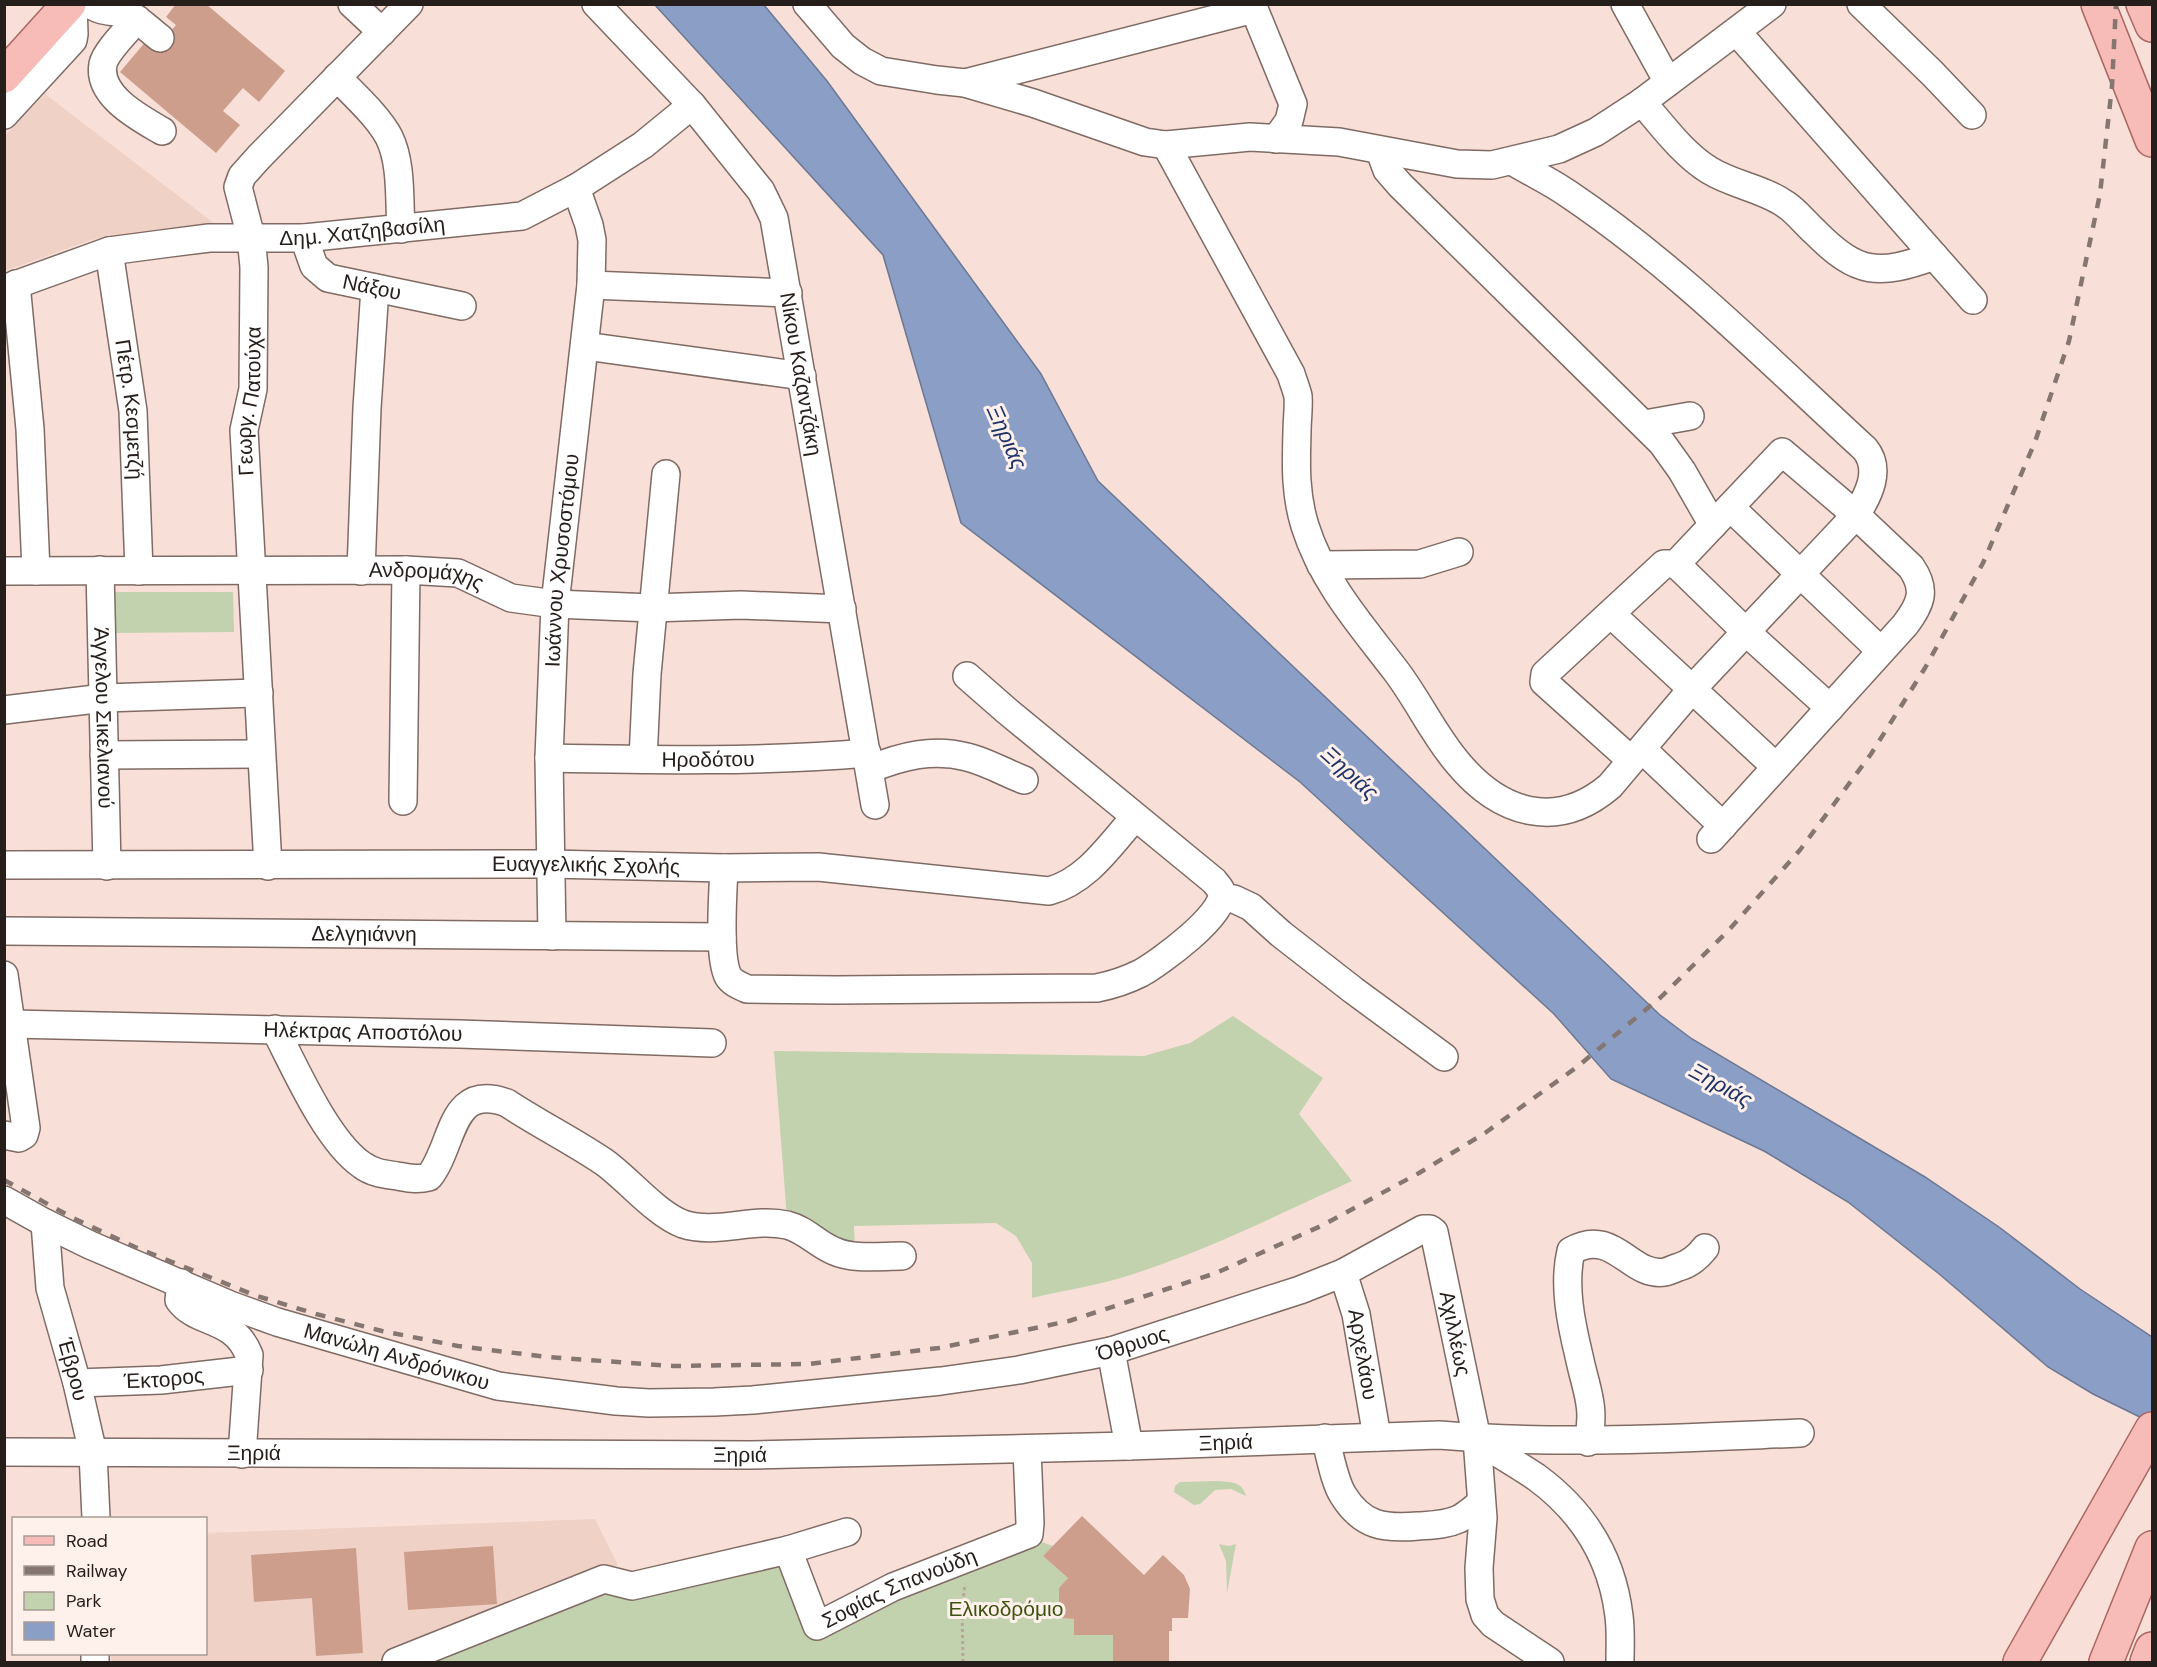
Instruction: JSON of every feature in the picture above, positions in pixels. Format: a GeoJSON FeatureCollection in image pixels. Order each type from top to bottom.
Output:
{"type":"FeatureCollection","features":[{"type":"Feature","properties":{"kind":"main road"},"geometry":{"type":"LineString","coordinates":[[4,76],[71,4]]}},
{"type":"Feature","properties":{"kind":"main road"},"geometry":{"type":"LineString","coordinates":[[2098,4],[2152,140]]}},
{"type":"Feature","properties":{"kind":"main road"},"geometry":{"type":"LineString","coordinates":[[2143,4],[2152,25]]}},
{"type":"Feature","properties":{"kind":"main road"},"geometry":{"type":"LineString","coordinates":[[2020,1662],[2152,1429]]}},
{"type":"Feature","properties":{"kind":"main road"},"geometry":{"type":"LineString","coordinates":[[2106,1662],[2152,1548]]}},
{"type":"Feature","properties":{"kind":"main road"},"geometry":{"type":"LineString","coordinates":[[2147,1662],[2152,1649]]}},
{"type":"Feature","properties":{"kind":"street"},"geometry":{"type":"LineString","coordinates":[[4,115],[73,40],[71,4]]}},
{"type":"Feature","properties":{"kind":"street"},"geometry":{"type":"LineString","coordinates":[[90,4],[105,11],[126,14],[137,19],[145,28],[160,38]]}},
{"type":"Feature","properties":{"kind":"street"},"geometry":{"type":"LineString","coordinates":[[352,4],[382,32]]}},
{"type":"Feature","properties":{"kind":"street","name":"Γεωργ. Πατούχα"},"geometry":{"type":"LineString","coordinates":[[268,866],[244,430],[253,389],[254,267],[251,237],[239,191],[242,176],[409,4]]}},
{"type":"Feature","properties":{"kind":"street","name":"Νίκου Καζαντζάκη"},"geometry":{"type":"LineString","coordinates":[[596,4],[692,105],[743,167],[770,206],[788,293],[875,805]]}},
{"type":"Feature","properties":{"kind":"street"},"geometry":{"type":"LineString","coordinates":[[807,4],[843,46],[871,67],[897,74],[965,83],[1033,102],[1137,139],[1166,145],[1250,137],[1339,142],[1457,164],[1492,165],[1568,145],[1596,132],[1642,102],[1772,4]]}},
{"type":"Feature","properties":{"kind":"street"},"geometry":{"type":"LineString","coordinates":[[1625,4],[1668,82]]}},
{"type":"Feature","properties":{"kind":"street"},"geometry":{"type":"LineString","coordinates":[[1861,4],[1972,115]]}},
{"type":"Feature","properties":{"kind":"street"},"geometry":{"type":"LineString","coordinates":[[965,83],[1253,7],[1293,104],[1289,121],[1276,139]]}},
{"type":"Feature","properties":{"kind":"street"},"geometry":{"type":"LineString","coordinates":[[137,19],[108,54],[103,65],[104,79],[111,93],[126,109],[162,131]]}},
{"type":"Feature","properties":{"kind":"street"},"geometry":{"type":"LineString","coordinates":[[1737,32],[1973,300]]}},
{"type":"Feature","properties":{"kind":"street"},"geometry":{"type":"LineString","coordinates":[[337,76],[382,126],[389,138],[396,162],[401,229]]}},
{"type":"Feature","properties":{"kind":"street"},"geometry":{"type":"LineString","coordinates":[[1642,102],[1705,167],[1786,204],[1844,258],[1868,267],[1893,269],[1934,256]]}},
{"type":"Feature","properties":{"kind":"street","name":"Δημ. Χατζηβασίλη"},"geometry":{"type":"LineString","coordinates":[[10,287],[109,251],[209,238],[304,238],[522,216],[576,188],[658,135],[692,105]]}},
{"type":"Feature","properties":{"kind":"street"},"geometry":{"type":"LineString","coordinates":[[1166,145],[1291,374],[1298,395],[1297,496],[1305,528],[1321,565],[1348,610],[1398,673],[1456,762],[1486,791],[1512,807],[1555,813],[1581,806],[1610,786],[1692,689],[1856,515],[1865,500],[1872,479],[1872,461],[1865,449],[1680,279],[1566,192],[1512,161]]}},
{"type":"Feature","properties":{"kind":"street"},"geometry":{"type":"LineString","coordinates":[[1380,151],[1388,170],[1400,185],[1546,330],[1645,424],[1722,516],[1801,573],[1881,651]]}},
{"type":"Feature","properties":{"kind":"street","name":"Ιωάννου Χρυσοστόμου"},"geometry":{"type":"LineString","coordinates":[[552,936],[549,758],[555,604],[591,285],[589,225],[576,188]]}},
{"type":"Feature","properties":{"kind":"street","name":"Νάξου"},"geometry":{"type":"LineString","coordinates":[[304,238],[312,262],[322,274],[332,279],[462,306]]}},
{"type":"Feature","properties":{"kind":"street","name":"Πέτρ. Κεσμετζή"},"geometry":{"type":"LineString","coordinates":[[109,251],[133,411],[139,571]]}},
{"type":"Feature","properties":{"kind":"street"},"geometry":{"type":"LineString","coordinates":[[591,285],[788,293]]}},
{"type":"Feature","properties":{"kind":"street"},"geometry":{"type":"LineString","coordinates":[[10,287],[30,429],[36,571]]}},
{"type":"Feature","properties":{"kind":"street"},"geometry":{"type":"LineString","coordinates":[[361,571],[367,408],[375,288]]}},
{"type":"Feature","properties":{"kind":"street"},"geometry":{"type":"LineString","coordinates":[[585,346],[802,376]]}},
{"type":"Feature","properties":{"kind":"street"},"geometry":{"type":"LineString","coordinates":[[1645,424],[1690,416]]}},
{"type":"Feature","properties":{"kind":"street"},"geometry":{"type":"LineString","coordinates":[[1676,564],[1782,452],[1856,515],[1911,567],[1921,586],[1916,610],[1881,651],[1830,708],[1776,767],[1717,833],[1636,754],[1544,682],[1545,674],[1664,564],[1676,564],[1746,632],[1830,708]]}},
{"type":"Feature","properties":{"kind":"street"},"geometry":{"type":"LineString","coordinates":[[642,759],[652,608],[666,474]]}},
{"type":"Feature","properties":{"kind":"street"},"geometry":{"type":"LineString","coordinates":[[1321,565],[1420,564],[1459,552]]}},
{"type":"Feature","properties":{"kind":"street","name":"Άγγελου Σικελιανού"},"geometry":{"type":"LineString","coordinates":[[100,570],[107,866]]}},
{"type":"Feature","properties":{"kind":"street"},"geometry":{"type":"LineString","coordinates":[[403,801],[406,570]]}},
{"type":"Feature","properties":{"kind":"street","name":"Ανδρομάχης"},"geometry":{"type":"LineString","coordinates":[[4,571],[406,570],[458,573],[511,598],[555,604],[652,608],[741,605],[842,609]]}},
{"type":"Feature","properties":{"kind":"street"},"geometry":{"type":"LineString","coordinates":[[1611,614],[1776,767]]}},
{"type":"Feature","properties":{"kind":"street"},"geometry":{"type":"LineString","coordinates":[[724,868],[722,937],[728,976],[737,985],[747,989],[1097,988],[1128,979],[1154,964],[1205,925],[1214,915],[1222,897],[1222,891],[1215,881],[967,676]]}},
{"type":"Feature","properties":{"kind":"street"},"geometry":{"type":"LineString","coordinates":[[4,710],[104,698],[259,693]]}},
{"type":"Feature","properties":{"kind":"street"},"geometry":{"type":"LineString","coordinates":[[104,755],[261,754]]}},
{"type":"Feature","properties":{"kind":"street","name":"Ηροδότου"},"geometry":{"type":"LineString","coordinates":[[549,758],[831,756],[869,761],[913,754],[952,754],[969,757],[1024,780]]}},
{"type":"Feature","properties":{"kind":"street","name":"Ευαγγελικής Σχολής"},"geometry":{"type":"LineString","coordinates":[[4,865],[550,864],[724,868],[818,867],[1049,891],[1060,889],[1092,866],[1135,817]]}},
{"type":"Feature","properties":{"kind":"street"},"geometry":{"type":"LineString","coordinates":[[1222,897],[1234,899],[1251,907],[1281,934],[1353,990],[1444,1057]]}},
{"type":"Feature","properties":{"kind":"street","name":"Δελγηιάννη"},"geometry":{"type":"LineString","coordinates":[[4,931],[722,937]]}},
{"type":"Feature","properties":{"kind":"street"},"geometry":{"type":"LineString","coordinates":[[4,975],[26,1128],[14,1135]]}},
{"type":"Feature","properties":{"kind":"street","name":"Ηλέκτρας Αποστόλου"},"geometry":{"type":"LineString","coordinates":[[12,1024],[275,1029],[712,1043]]}},
{"type":"Feature","properties":{"kind":"street"},"geometry":{"type":"LineString","coordinates":[[275,1029],[310,1095],[340,1144],[364,1167],[377,1173],[416,1180],[429,1177],[443,1154],[457,1116],[465,1106],[474,1100],[494,1098],[507,1103],[604,1162],[661,1210],[683,1224],[704,1227],[783,1224],[795,1227],[833,1251],[846,1255],[902,1256]]}},
{"type":"Feature","properties":{"kind":"street","name":"Μανώλη Ανδρόνικου"},"geometry":{"type":"LineString","coordinates":[[4,1200],[90,1245],[230,1305],[277,1322],[481,1382],[616,1401],[714,1402],[816,1395]]}},
{"type":"Feature","properties":{"kind":"street","name":"Έβρου"},"geometry":{"type":"LineString","coordinates":[[45,1223],[50,1288],[77,1383],[93,1453],[96,1517]]}},
{"type":"Feature","properties":{"kind":"street","name":"Όθρυος"},"geometry":{"type":"LineString","coordinates":[[816,1395],[986,1375],[1111,1351],[1300,1290],[1343,1273],[1423,1229],[1430,1229]]}},
{"type":"Feature","properties":{"kind":"street","name":"Αχιλλέως"},"geometry":{"type":"LineString","coordinates":[[1430,1229],[1434,1232],[1477,1439],[1483,1518],[1478,1592],[1483,1611],[1492,1624],[1550,1662]]}},
{"type":"Feature","properties":{"kind":"street"},"geometry":{"type":"LineString","coordinates":[[1588,1442],[1593,1423],[1592,1405],[1579,1357],[1568,1290],[1568,1265],[1571,1251],[1589,1243],[1603,1245],[1649,1269],[1664,1272],[1686,1265],[1700,1255],[1705,1248]]}},
{"type":"Feature","properties":{"kind":"street","name":"Αρχελάου"},"geometry":{"type":"LineString","coordinates":[[1343,1273],[1356,1314],[1377,1437]]}},
{"type":"Feature","properties":{"kind":"street"},"geometry":{"type":"LineString","coordinates":[[181,1283],[179,1300],[184,1307],[222,1325],[236,1335],[249,1355],[242,1454]]}},
{"type":"Feature","properties":{"kind":"street"},"geometry":{"type":"LineString","coordinates":[[1111,1351],[1129,1446]]}},
{"type":"Feature","properties":{"kind":"street","name":"Έκτορος"},"geometry":{"type":"LineString","coordinates":[[77,1383],[161,1380],[249,1370]]}},
{"type":"Feature","properties":{"kind":"street","name":"Ξηριά"},"geometry":{"type":"LineString","coordinates":[[4,1452],[751,1455],[1028,1449],[1438,1435],[1477,1439],[1588,1442],[1800,1433]]}},
{"type":"Feature","properties":{"kind":"street"},"geometry":{"type":"LineString","coordinates":[[1325,1438],[1342,1493],[1360,1515],[1379,1526],[1400,1528],[1452,1521],[1462,1517],[1481,1503]]}},
{"type":"Feature","properties":{"kind":"street"},"geometry":{"type":"LineString","coordinates":[[1477,1439],[1538,1479],[1578,1515],[1594,1536],[1605,1560],[1619,1612],[1620,1662]]}},
{"type":"Feature","properties":{"kind":"street","name":"Σοφίας Σπανούδη"},"geometry":{"type":"LineString","coordinates":[[788,1550],[817,1626],[893,1587],[1029,1534],[1028,1449]]}},
{"type":"Feature","properties":{"kind":"street"},"geometry":{"type":"LineString","coordinates":[[396,1662],[604,1579],[632,1586],[788,1550],[847,1532]]}},
{"type":"Feature","properties":{"kind":"path"},"geometry":{"type":"LineString","coordinates":[[963,1662],[962,1610],[969,1558]]}},
{"type":"Feature","properties":{"kind":"shaded area"},"geometry":{"type":"Polygon","coordinates":[[[45,94],[219,227],[185,227],[91,240],[5,271],[4,137],[45,94]]]}},
{"type":"Feature","properties":{"kind":"shaded area"},"geometry":{"type":"Polygon","coordinates":[[[595,1519],[618,1565],[375,1662],[112,1662],[110,1655],[207,1655],[207,1533],[595,1519]]]}},
{"type":"Feature","properties":{"kind":"green space"},"geometry":{"type":"Polygon","coordinates":[[[108,592],[233,592],[234,632],[109,633],[108,592]]]}},
{"type":"Feature","properties":{"kind":"green space"},"geometry":{"type":"Polygon","coordinates":[[[1233,1016],[1323,1078],[1299,1114],[1352,1181],[1236,1234],[1147,1269],[1117,1279],[1032,1298],[1032,1263],[1016,1236],[996,1223],[854,1226],[855,1250],[787,1218],[774,1051],[1144,1056],[1190,1043],[1233,1016]]]}},
{"type":"Feature","properties":{"kind":"green space"},"geometry":{"type":"Polygon","coordinates":[[[1217,1481],[1239,1485],[1246,1496],[1231,1489],[1215,1490],[1200,1504],[1194,1505],[1174,1492],[1175,1486],[1180,1482],[1217,1481]]]}},
{"type":"Feature","properties":{"kind":"green space","name":"Ελικοδρόμιο"},"geometry":{"type":"Polygon","coordinates":[[[1036,1540],[1053,1546],[1043,1556],[1068,1578],[1059,1588],[1059,1618],[1074,1619],[1074,1635],[1113,1635],[1113,1662],[409,1662],[604,1584],[784,1556],[817,1631],[1036,1540]]]}},
{"type":"Feature","properties":{"kind":"green space"},"geometry":{"type":"Polygon","coordinates":[[[1219,1544],[1229,1546],[1236,1544],[1227,1593],[1226,1561],[1219,1544]]]}},
{"type":"Feature","properties":{"kind":"water","name":"Ξηριάς"},"geometry":{"type":"Polygon","coordinates":[[[655,5],[764,5],[827,81],[1041,374],[1098,481],[1660,1015],[1692,1039],[1925,1177],[1999,1227],[2080,1289],[2152,1337],[2152,1423],[2093,1394],[2048,1367],[1938,1273],[1848,1202],[1764,1151],[1611,1079],[1554,1014],[1300,782],[961,523],[883,255],[655,5]]]}},
{"type":"Feature","properties":{"kind":"building"},"geometry":{"type":"Polygon","coordinates":[[[176,4],[206,4],[285,71],[259,102],[243,88],[223,111],[240,125],[216,153],[120,72],[147,40],[156,48],[176,25],[166,17],[176,4]]]}},
{"type":"Feature","properties":{"kind":"building"},"geometry":{"type":"Polygon","coordinates":[[[1082,1516],[1144,1575],[1163,1555],[1184,1575],[1190,1589],[1188,1618],[1172,1618],[1172,1631],[1169,1631],[1169,1662],[1113,1662],[1113,1635],[1074,1635],[1074,1619],[1059,1618],[1059,1588],[1068,1578],[1043,1556],[1082,1516]]]}},
{"type":"Feature","properties":{"kind":"building"},"geometry":{"type":"Polygon","coordinates":[[[493,1546],[497,1604],[408,1610],[404,1552],[493,1546]]]}},
{"type":"Feature","properties":{"kind":"building"},"geometry":{"type":"Polygon","coordinates":[[[356,1548],[363,1653],[316,1656],[312,1598],[254,1602],[251,1555],[356,1548]]]}},
{"type":"Feature","properties":{"kind":"railway"},"geometry":{"type":"LineString","coordinates":[[4,1180],[73,1218],[135,1247],[254,1295],[316,1314],[382,1331],[458,1346],[547,1357],[673,1366],[809,1364],[939,1348],[1069,1321],[1216,1273],[1321,1226],[1419,1173],[1485,1133],[1577,1067],[1661,997],[1728,931],[1800,850],[1871,754],[1925,668],[1983,563],[2035,442],[2069,341],[2100,194],[2112,86],[2116,4]]}}]}
